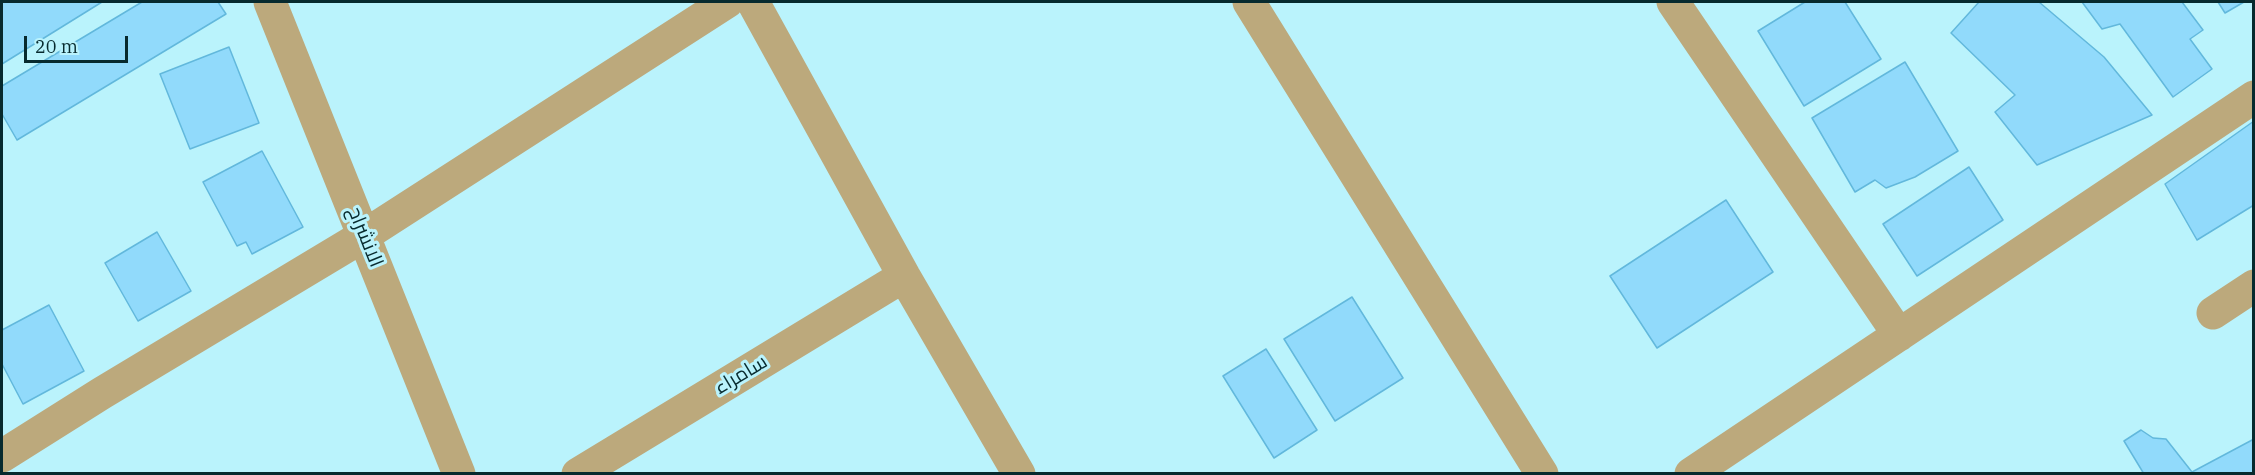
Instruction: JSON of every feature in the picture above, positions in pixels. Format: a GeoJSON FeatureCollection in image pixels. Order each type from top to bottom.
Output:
{"type":"FeatureCollection","features":[{"type":"Feature","properties":{"kind":"street","name":"الانشراح"},"geometry":{"type":"LineString","coordinates":[[270,2],[459,474]]}},
{"type":"Feature","properties":{"kind":"street"},"geometry":{"type":"LineString","coordinates":[[2,456],[102,393],[365,235],[727,2]]}},
{"type":"Feature","properties":{"kind":"street"},"geometry":{"type":"LineString","coordinates":[[753,2],[904,276],[1019,474]]}},
{"type":"Feature","properties":{"kind":"street"},"geometry":{"type":"LineString","coordinates":[[1249,2],[1542,474]]}},
{"type":"Feature","properties":{"kind":"street"},"geometry":{"type":"LineString","coordinates":[[1673,2],[1899,335]]}},
{"type":"Feature","properties":{"kind":"street"},"geometry":{"type":"LineString","coordinates":[[1691,474],[2253,97]]}},
{"type":"Feature","properties":{"kind":"street","name":"سامراء"},"geometry":{"type":"LineString","coordinates":[[578,474],[904,276]]}},
{"type":"Feature","properties":{"kind":"street"},"geometry":{"type":"LineString","coordinates":[[2213,313],[2253,286]]}},
{"type":"Feature","properties":{"kind":"building"},"geometry":{"type":"Polygon","coordinates":[[[2,2],[102,2],[2,64],[2,2]]]}},
{"type":"Feature","properties":{"kind":"building"},"geometry":{"type":"Polygon","coordinates":[[[142,2],[218,2],[226,14],[17,140],[2,114],[2,86],[142,2]]]}},
{"type":"Feature","properties":{"kind":"building"},"geometry":{"type":"Polygon","coordinates":[[[1805,2],[1845,2],[1881,59],[1804,106],[1758,31],[1805,2]]]}},
{"type":"Feature","properties":{"kind":"building"},"geometry":{"type":"Polygon","coordinates":[[[1979,2],[2039,2],[2104,57],[2152,115],[2037,165],[1995,112],[2015,95],[1951,33],[1979,2]]]}},
{"type":"Feature","properties":{"kind":"building"},"geometry":{"type":"Polygon","coordinates":[[[2082,2],[2182,2],[2203,30],[2190,39],[2212,69],[2173,97],[2120,24],[2102,29],[2082,2]]]}},
{"type":"Feature","properties":{"kind":"building"},"geometry":{"type":"Polygon","coordinates":[[[2218,2],[2244,2],[2225,13],[2218,2]]]}},
{"type":"Feature","properties":{"kind":"building"},"geometry":{"type":"Polygon","coordinates":[[[229,47],[259,123],[190,149],[160,74],[229,47]]]}},
{"type":"Feature","properties":{"kind":"building"},"geometry":{"type":"Polygon","coordinates":[[[1905,62],[1958,151],[1915,177],[1886,188],[1875,180],[1855,192],[1812,118],[1905,62]]]}},
{"type":"Feature","properties":{"kind":"building"},"geometry":{"type":"Polygon","coordinates":[[[2254,121],[2254,205],[2197,240],[2165,184],[2254,121]]]}},
{"type":"Feature","properties":{"kind":"building"},"geometry":{"type":"Polygon","coordinates":[[[262,151],[303,227],[252,254],[246,242],[237,246],[203,182],[262,151]]]}},
{"type":"Feature","properties":{"kind":"building"},"geometry":{"type":"Polygon","coordinates":[[[1969,167],[2003,220],[1917,276],[1883,224],[1969,167]]]}},
{"type":"Feature","properties":{"kind":"building"},"geometry":{"type":"Polygon","coordinates":[[[1726,200],[1773,272],[1657,348],[1610,276],[1726,200]]]}},
{"type":"Feature","properties":{"kind":"building"},"geometry":{"type":"Polygon","coordinates":[[[157,232],[191,291],[138,321],[105,263],[157,232]]]}},
{"type":"Feature","properties":{"kind":"building"},"geometry":{"type":"Polygon","coordinates":[[[1352,297],[1403,378],[1335,421],[1284,339],[1352,297]]]}},
{"type":"Feature","properties":{"kind":"building"},"geometry":{"type":"Polygon","coordinates":[[[49,305],[84,371],[23,404],[2,364],[2,330],[49,305]]]}},
{"type":"Feature","properties":{"kind":"building"},"geometry":{"type":"Polygon","coordinates":[[[1266,349],[1317,430],[1274,458],[1223,376],[1266,349]]]}},
{"type":"Feature","properties":{"kind":"building"},"geometry":{"type":"Polygon","coordinates":[[[2141,430],[2153,438],[2166,439],[2192,472],[2254,439],[2254,474],[2144,474],[2124,441],[2141,430]]]}}]}
